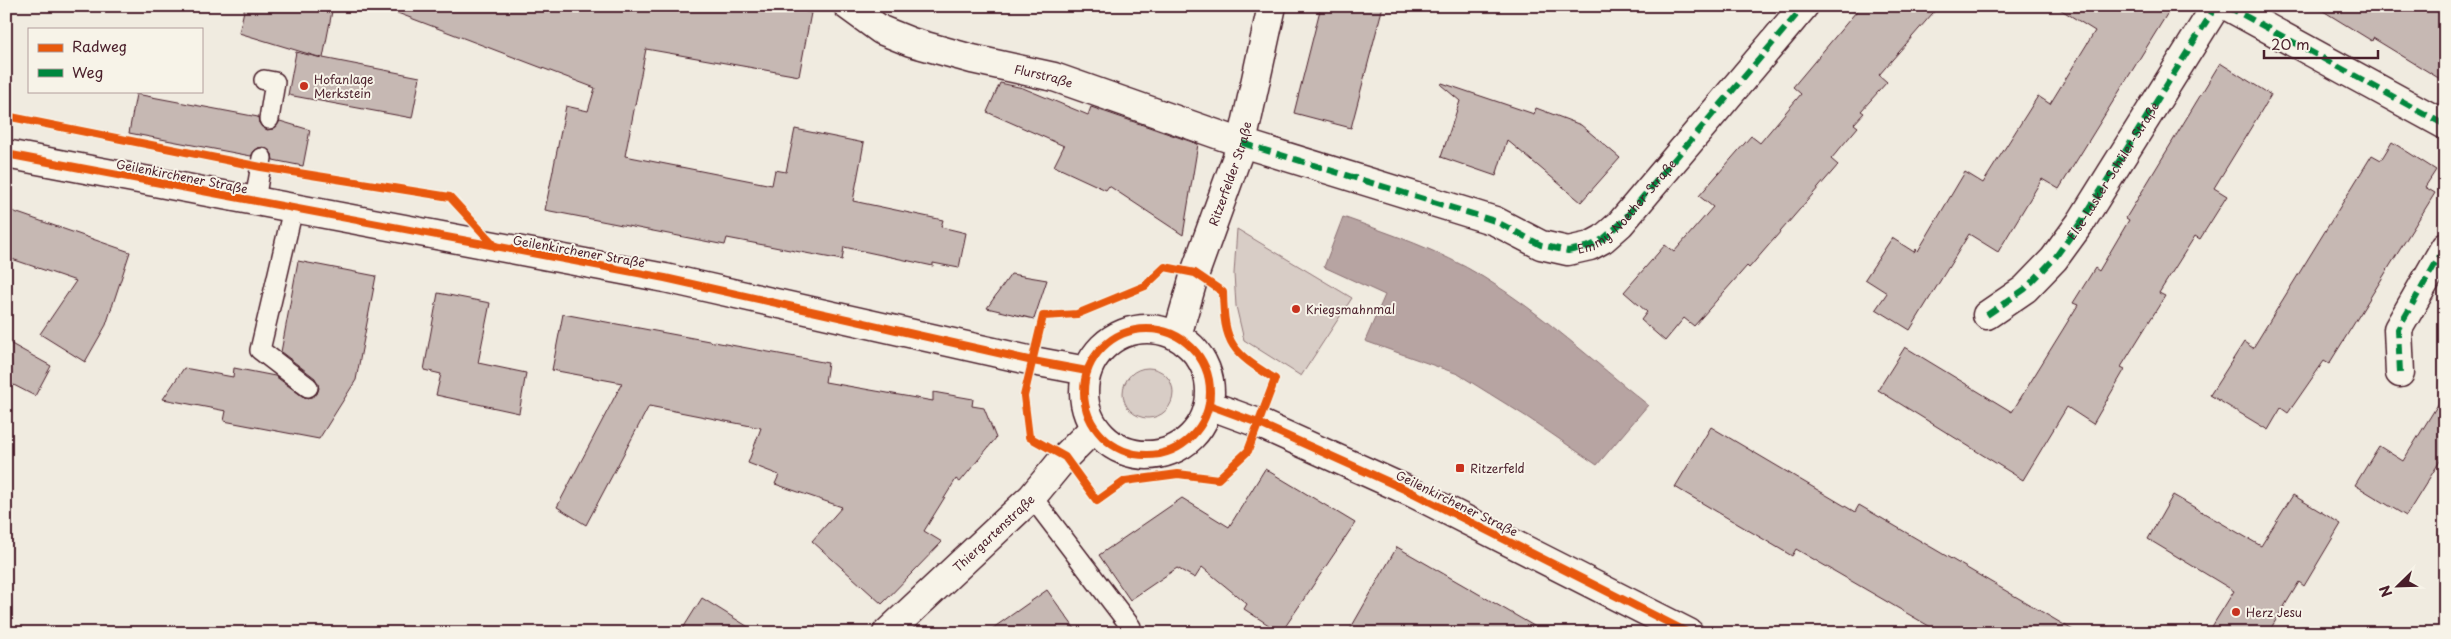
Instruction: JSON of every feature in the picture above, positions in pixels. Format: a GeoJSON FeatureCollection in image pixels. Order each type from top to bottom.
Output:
{"type":"FeatureCollection","features":[{"type":"Feature","properties":{"kind":"main road","name":"Flurstraße"},"geometry":{"type":"LineString","coordinates":[[848,6],[881,30],[911,42],[972,59],[1054,77],[1242,143]]}},
{"type":"Feature","properties":{"kind":"main road","name":"Ritzerfelder Straße"},"geometry":{"type":"LineString","coordinates":[[1177,336],[1195,273],[1242,143],[1272,6]]}},
{"type":"Feature","properties":{"kind":"main road","name":"Emmy-Noether-Straße"},"geometry":{"type":"LineString","coordinates":[[1242,143],[1495,221],[1541,245],[1568,251],[1590,246],[1603,239],[1620,224],[1804,6]]}},
{"type":"Feature","properties":{"kind":"main road","name":"Else-Lasker-Schüler-Straße"},"geometry":{"type":"LineString","coordinates":[[1987,315],[2025,289],[2054,259],[2081,222],[2216,6]]}},
{"type":"Feature","properties":{"kind":"main road"},"geometry":{"type":"LineString","coordinates":[[2227,6],[2445,125]]}},
{"type":"Feature","properties":{"kind":"main road","name":"Geilenkirchener Straße"},"geometry":{"type":"LineString","coordinates":[[6,154],[665,278],[1033,361],[1087,371]]}},
{"type":"Feature","properties":{"kind":"main road"},"geometry":{"type":"LineString","coordinates":[[2400,373],[2398,329],[2445,247]]}},
{"type":"Feature","properties":{"kind":"main road"},"geometry":{"type":"LineString","coordinates":[[1156,329],[1177,336],[1193,348],[1204,365],[1210,384],[1209,405],[1202,424],[1188,441],[1170,452],[1149,456],[1128,453],[1109,444],[1094,428],[1087,415],[1084,400],[1084,385],[1087,371],[1098,352],[1114,338],[1134,330],[1156,329]]}},
{"type":"Feature","properties":{"kind":"main road","name":"Geilenkirchener Straße"},"geometry":{"type":"LineString","coordinates":[[1209,405],[1258,423],[1413,493],[1689,633]]}},
{"type":"Feature","properties":{"kind":"main road","name":"Thiergartenstraße"},"geometry":{"type":"LineString","coordinates":[[887,633],[1032,497],[1065,456],[1094,428]]}},
{"type":"Feature","properties":{"kind":"lane"},"geometry":{"type":"LineString","coordinates":[[264,80],[275,82],[269,119]]}},
{"type":"Feature","properties":{"kind":"lane"},"geometry":{"type":"LineString","coordinates":[[255,201],[262,158]]}},
{"type":"Feature","properties":{"kind":"lane"},"geometry":{"type":"LineString","coordinates":[[293,208],[260,350],[308,387]]}},
{"type":"Feature","properties":{"kind":"lane"},"geometry":{"type":"LineString","coordinates":[[1032,497],[1131,627]]}},
{"type":"Feature","properties":{"kind":"shaded area"},"geometry":{"type":"Polygon","coordinates":[[[1343,217],[1397,236],[1432,251],[1483,277],[1547,322],[1648,405],[1597,465],[1527,417],[1458,374],[1365,341],[1385,295],[1324,267],[1343,217]]]}},
{"type":"Feature","properties":{"kind":"shaded area"},"geometry":{"type":"Polygon","coordinates":[[[1237,229],[1352,298],[1301,376],[1244,340],[1236,306],[1234,274],[1237,229]]]}},
{"type":"Feature","properties":{"kind":"shaded area"},"geometry":{"type":"Polygon","coordinates":[[[1148,368],[1157,370],[1168,379],[1173,393],[1171,402],[1162,413],[1148,418],[1139,416],[1128,407],[1123,393],[1125,384],[1134,373],[1148,368]]]}},
{"type":"Feature","properties":{"kind":"building"},"geometry":{"type":"Polygon","coordinates":[[[245,6],[333,6],[323,58],[420,77],[412,118],[288,95],[296,52],[322,58],[239,33],[245,6]]]}},
{"type":"Feature","properties":{"kind":"building"},"geometry":{"type":"Polygon","coordinates":[[[388,6],[779,6],[811,13],[799,76],[646,49],[625,156],[772,185],[775,170],[786,172],[795,129],[864,143],[853,201],[943,220],[941,227],[966,233],[959,268],[933,263],[933,266],[844,247],[842,260],[727,238],[725,245],[545,210],[566,106],[588,111],[595,88],[387,9],[388,6]]]}},
{"type":"Feature","properties":{"kind":"building"},"geometry":{"type":"Polygon","coordinates":[[[1321,6],[1383,6],[1351,128],[1294,113],[1321,6]]]}},
{"type":"Feature","properties":{"kind":"building"},"geometry":{"type":"Polygon","coordinates":[[[1861,6],[1939,6],[1879,75],[1887,82],[1861,111],[1864,113],[1854,124],[1858,127],[1831,159],[1838,165],[1749,268],[1747,266],[1694,326],[1684,318],[1665,341],[1641,320],[1647,312],[1624,292],[1665,245],[1674,252],[1713,207],[1699,196],[1751,136],[1760,143],[1801,94],[1793,87],[1861,6]]]}},
{"type":"Feature","properties":{"kind":"building"},"geometry":{"type":"Polygon","coordinates":[[[2055,6],[2172,6],[2059,189],[2042,179],[1998,252],[1969,234],[1910,330],[1876,309],[1887,293],[1865,279],[1892,238],[1914,252],[1916,249],[1918,251],[1965,172],[1983,183],[2038,96],[2050,104],[2095,31],[2055,6]]]}},
{"type":"Feature","properties":{"kind":"building"},"geometry":{"type":"Polygon","coordinates":[[[2315,6],[2445,6],[2445,82],[2373,38],[2372,41],[2315,6]]]}},
{"type":"Feature","properties":{"kind":"building"},"geometry":{"type":"Polygon","coordinates":[[[2220,63],[2271,95],[2214,188],[2227,196],[2200,239],[2195,236],[2159,293],[2165,296],[2121,367],[2125,369],[2093,424],[2067,407],[2023,480],[1878,390],[1905,347],[2012,412],[2078,305],[2073,303],[2095,268],[2099,271],[2129,220],[2126,218],[2220,63]]]}},
{"type":"Feature","properties":{"kind":"building"},"geometry":{"type":"Polygon","coordinates":[[[1000,83],[1023,88],[1088,115],[1091,107],[1198,144],[1183,235],[1109,186],[1106,190],[1054,166],[1064,146],[987,112],[1000,83]]]}},
{"type":"Feature","properties":{"kind":"building"},"geometry":{"type":"Polygon","coordinates":[[[1442,83],[1534,114],[1536,108],[1581,125],[1620,158],[1581,202],[1507,140],[1496,176],[1441,157],[1460,101],[1441,85],[1442,83]]]}},
{"type":"Feature","properties":{"kind":"building"},"geometry":{"type":"Polygon","coordinates":[[[136,94],[258,117],[259,123],[267,130],[273,129],[280,121],[310,130],[303,166],[273,160],[272,154],[264,147],[258,148],[251,156],[129,133],[136,94]]]}},
{"type":"Feature","properties":{"kind":"building"},"geometry":{"type":"Polygon","coordinates":[[[2392,142],[2436,170],[2425,187],[2435,193],[2329,364],[2324,361],[2288,413],[2281,408],[2268,430],[2210,395],[2244,342],[2253,348],[2372,155],[2381,160],[2392,142]]]}},
{"type":"Feature","properties":{"kind":"building"},"geometry":{"type":"Polygon","coordinates":[[[6,209],[130,252],[106,325],[85,362],[40,334],[76,281],[6,257],[6,209]]]}},
{"type":"Feature","properties":{"kind":"building"},"geometry":{"type":"Polygon","coordinates":[[[298,261],[376,276],[356,380],[319,439],[224,421],[226,411],[163,399],[184,368],[233,377],[234,368],[275,376],[302,396],[307,398],[317,394],[319,388],[315,378],[281,352],[298,261]]]}},
{"type":"Feature","properties":{"kind":"building"},"geometry":{"type":"Polygon","coordinates":[[[1011,274],[1047,280],[1034,319],[987,308],[1011,274]]]}},
{"type":"Feature","properties":{"kind":"building"},"geometry":{"type":"Polygon","coordinates":[[[438,293],[490,303],[478,363],[526,373],[519,413],[436,395],[441,374],[424,370],[438,293]]]}},
{"type":"Feature","properties":{"kind":"building"},"geometry":{"type":"Polygon","coordinates":[[[563,314],[828,363],[825,382],[933,401],[933,392],[973,399],[972,406],[984,408],[996,438],[960,482],[956,479],[924,531],[942,542],[882,604],[812,541],[842,507],[775,484],[779,475],[748,463],[761,428],[649,406],[586,525],[557,507],[622,383],[552,370],[563,314]]]}},
{"type":"Feature","properties":{"kind":"building"},"geometry":{"type":"Polygon","coordinates":[[[6,341],[51,366],[35,396],[6,381],[6,341]]]}},
{"type":"Feature","properties":{"kind":"building"},"geometry":{"type":"Polygon","coordinates":[[[2445,393],[2445,453],[2406,516],[2355,485],[2379,446],[2403,461],[2445,393]]]}},
{"type":"Feature","properties":{"kind":"building"},"geometry":{"type":"Polygon","coordinates":[[[1711,427],[1855,512],[1859,505],[2078,633],[1941,633],[1796,549],[1792,556],[1675,487],[1711,427]]]}},
{"type":"Feature","properties":{"kind":"building"},"geometry":{"type":"Polygon","coordinates":[[[1265,469],[1355,523],[1281,633],[1244,609],[1247,604],[1202,567],[1195,578],[1177,568],[1130,600],[1099,555],[1182,498],[1229,527],[1265,469]]]}},
{"type":"Feature","properties":{"kind":"building"},"geometry":{"type":"Polygon","coordinates":[[[2173,495],[2261,546],[2293,495],[2341,524],[2304,586],[2299,582],[2268,633],[2208,633],[2234,591],[2148,539],[2173,495]]]}},
{"type":"Feature","properties":{"kind":"building"},"geometry":{"type":"Polygon","coordinates":[[[1397,547],[1477,593],[1546,633],[1348,633],[1397,547]]]}},
{"type":"Feature","properties":{"kind":"building"},"geometry":{"type":"Polygon","coordinates":[[[1047,590],[1078,633],[986,633],[1047,590]]]}},
{"type":"Feature","properties":{"kind":"building"},"geometry":{"type":"Polygon","coordinates":[[[702,598],[758,633],[680,633],[702,598]]]}},
{"type":"Feature","properties":{"kind":"marked path"},"geometry":{"type":"LineString","coordinates":[[1242,143],[1495,221],[1541,245],[1568,251],[1590,246],[1603,239],[1620,224],[1804,6]]}},
{"type":"Feature","properties":{"kind":"marked path"},"geometry":{"type":"LineString","coordinates":[[1987,315],[2025,289],[2054,259],[2081,222],[2216,6]]}},
{"type":"Feature","properties":{"kind":"marked path"},"geometry":{"type":"LineString","coordinates":[[2227,6],[2445,125]]}},
{"type":"Feature","properties":{"kind":"marked path"},"geometry":{"type":"LineString","coordinates":[[2400,373],[2398,329],[2445,247]]}},
{"type":"Feature","properties":{"kind":"cycle path"},"geometry":{"type":"LineString","coordinates":[[6,116],[261,167],[450,197],[496,247]]}},
{"type":"Feature","properties":{"kind":"cycle path"},"geometry":{"type":"LineString","coordinates":[[6,154],[665,278],[1033,361],[1087,371]]}},
{"type":"Feature","properties":{"kind":"cycle path"},"geometry":{"type":"LineString","coordinates":[[1165,267],[1195,273],[1223,292],[1226,324],[1233,345],[1240,354],[1275,379],[1248,451],[1218,479],[1178,474],[1125,481],[1097,501],[1065,457],[1029,437],[1024,396],[1043,316],[1077,314],[1145,286],[1165,267]]}},
{"type":"Feature","properties":{"kind":"cycle path"},"geometry":{"type":"LineString","coordinates":[[1147,329],[1171,334],[1192,347],[1205,368],[1210,392],[1205,416],[1192,437],[1171,450],[1147,455],[1123,450],[1102,437],[1089,416],[1084,392],[1089,368],[1102,347],[1123,334],[1147,329]]}},
{"type":"Feature","properties":{"kind":"cycle path"},"geometry":{"type":"LineString","coordinates":[[1209,405],[1258,423],[1413,493],[1689,633]]}},
{"type":"Feature","properties":{"kind":"place","name":"Hofanlage Merkstein"},"geometry":{"type":"Point","coordinates":[304,86]}},
{"type":"Feature","properties":{"kind":"place","name":"Kriegsmahnmal"},"geometry":{"type":"Point","coordinates":[1296,309]}},
{"type":"Feature","properties":{"kind":"place","name":"Ritzerfeld"},"geometry":{"type":"Point","coordinates":[1460,468]}},
{"type":"Feature","properties":{"kind":"place","name":"Herz Jesu"},"geometry":{"type":"Point","coordinates":[2236,612]}}]}
